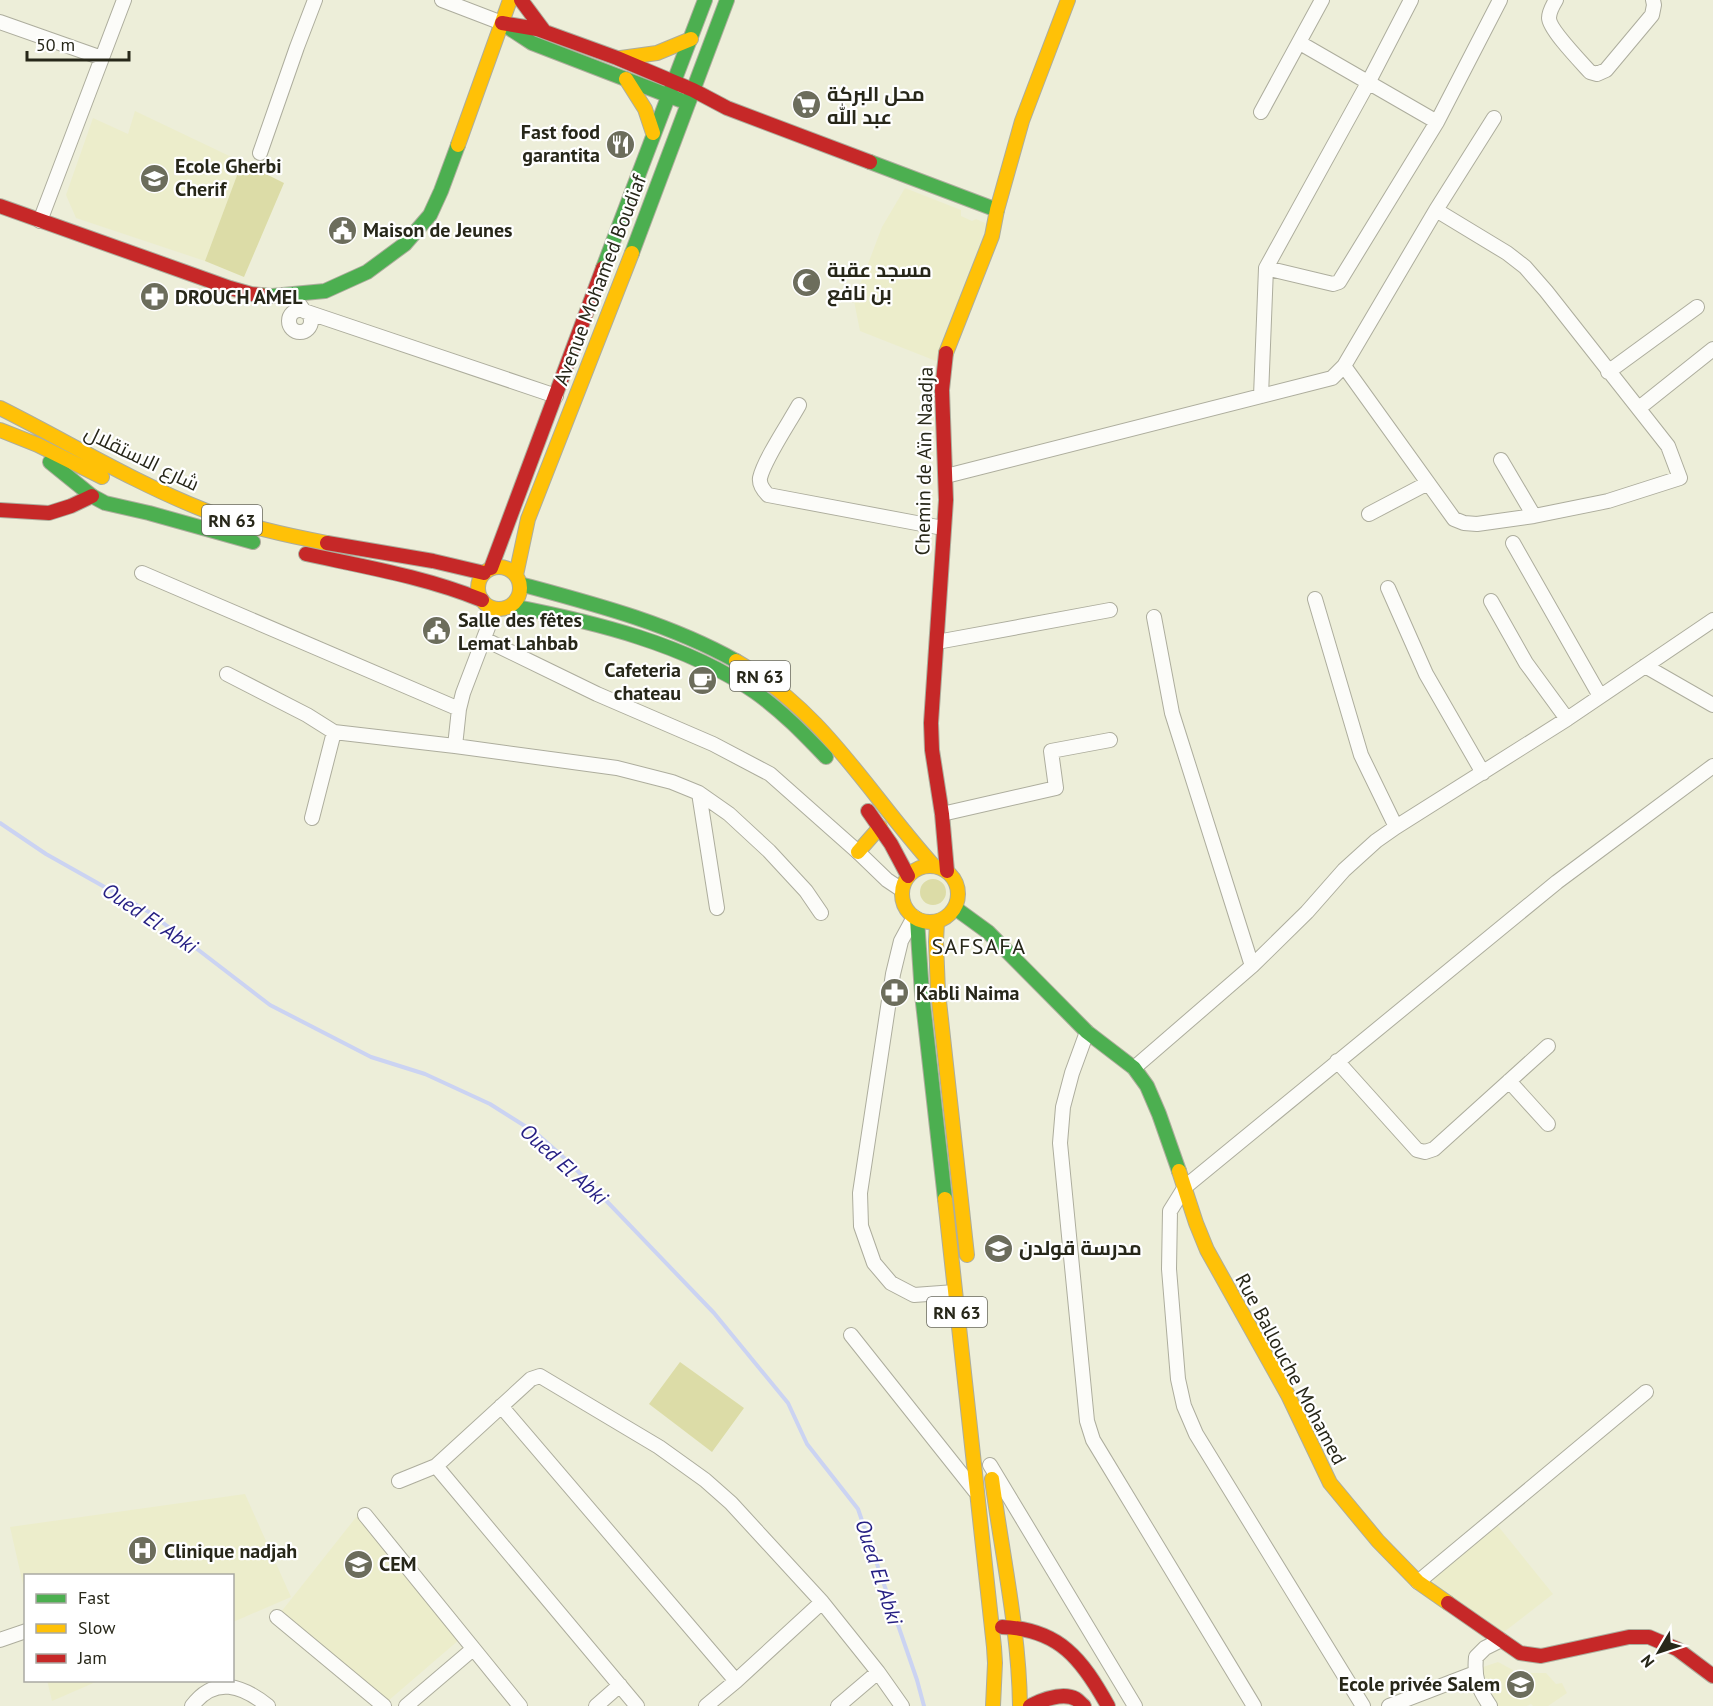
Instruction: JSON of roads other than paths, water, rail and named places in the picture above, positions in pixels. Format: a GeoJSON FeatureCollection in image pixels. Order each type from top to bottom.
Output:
{"type":"FeatureCollection","features":[{"type":"Feature","properties":{"kind":"main road"},"geometry":{"type":"LineString","coordinates":[[0,206],[251,294],[272,296],[325,291],[367,272],[405,244],[430,215],[441,191],[510,0]]}},
{"type":"Feature","properties":{"kind":"main road"},"geometry":{"type":"LineString","coordinates":[[521,0],[544,31]]}},
{"type":"Feature","properties":{"kind":"main road","name":"Avenue Mohamed Boudiaf"},"geometry":{"type":"LineString","coordinates":[[488,571],[556,396],[652,133],[669,97],[673,81],[705,0]]}},
{"type":"Feature","properties":{"kind":"main road","name":"Avenue Mohamed Boudiaf"},"geometry":{"type":"LineString","coordinates":[[518,579],[528,519],[631,257],[727,0]]}},
{"type":"Feature","properties":{"kind":"main road","name":"Chemin de Aïn Naadja"},"geometry":{"type":"LineString","coordinates":[[948,871],[932,750],[931,723],[946,500],[942,390],[946,354],[992,236],[1022,121],[1068,0]]}},
{"type":"Feature","properties":{"kind":"main road"},"geometry":{"type":"LineString","coordinates":[[502,23],[544,31],[616,58],[673,81],[691,97]]}},
{"type":"Feature","properties":{"kind":"main road"},"geometry":{"type":"LineString","coordinates":[[502,23],[532,43],[626,78],[669,97],[691,97],[727,108],[997,210]]}},
{"type":"Feature","properties":{"kind":"main road"},"geometry":{"type":"LineString","coordinates":[[616,58],[647,55],[670,49],[691,39]]}},
{"type":"Feature","properties":{"kind":"main road"},"geometry":{"type":"LineString","coordinates":[[626,78],[640,99],[650,121],[652,133]]}},
{"type":"Feature","properties":{"kind":"main road","name":"شارع الاستقلال"},"geometry":{"type":"LineString","coordinates":[[0,408],[199,508],[235,521],[275,533],[488,571]]}},
{"type":"Feature","properties":{"kind":"main road","name":"RN 63"},"geometry":{"type":"LineString","coordinates":[[0,430],[38,445],[189,518],[222,532],[262,544],[105,503],[92,496]]}},
{"type":"Feature","properties":{"kind":"main road"},"geometry":{"type":"LineString","coordinates":[[0,438],[45,458],[92,496]]}},
{"type":"Feature","properties":{"kind":"main road"},"geometry":{"type":"LineString","coordinates":[[0,510],[49,513],[92,496],[102,495],[114,483],[117,474],[114,467],[104,469],[99,475],[92,487],[92,496]]}},
{"type":"Feature","properties":{"kind":"main road"},"geometry":{"type":"LineString","coordinates":[[290,550],[410,576],[465,592],[482,600],[490,608],[501,610],[512,606],[519,596],[518,579],[504,568],[488,571],[480,579],[478,586],[482,600]]}},
{"type":"Feature","properties":{"kind":"main road","name":"RN 63"},"geometry":{"type":"LineString","coordinates":[[518,579],[618,610],[690,636],[756,673],[787,696],[815,722],[933,866]]}},
{"type":"Feature","properties":{"kind":"main road","name":"RN 63"},"geometry":{"type":"LineString","coordinates":[[512,606],[567,616],[648,642],[717,670],[776,708],[806,735],[836,768]]}},
{"type":"Feature","properties":{"kind":"main road"},"geometry":{"type":"LineString","coordinates":[[861,802],[880,827],[905,883]]}},
{"type":"Feature","properties":{"kind":"main road"},"geometry":{"type":"LineString","coordinates":[[858,852],[880,827]]}},
{"type":"Feature","properties":{"kind":"main road"},"geometry":{"type":"LineString","coordinates":[[933,866],[948,871],[957,884],[959,892],[956,908],[937,922],[930,923],[915,918],[905,908],[902,896],[905,883],[919,868],[933,866]]}},
{"type":"Feature","properties":{"kind":"main road","name":"Rue Ballouche Mohamed"},"geometry":{"type":"LineString","coordinates":[[956,908],[988,932],[1087,1032],[1134,1068],[1147,1086],[1196,1223],[1216,1270],[1288,1395],[1330,1483],[1378,1541],[1418,1582],[1520,1653],[1541,1656],[1629,1637],[1649,1637],[1677,1649],[1713,1676]]}},
{"type":"Feature","properties":{"kind":"main road","name":"RN 63"},"geometry":{"type":"LineString","coordinates":[[915,918],[992,1628],[995,1663],[993,1706]]}},
{"type":"Feature","properties":{"kind":"main road"},"geometry":{"type":"LineString","coordinates":[[937,922],[938,992],[967,1264]]}},
{"type":"Feature","properties":{"kind":"main road","name":"RN 63"},"geometry":{"type":"LineString","coordinates":[[971,1309],[973,1331]]}},
{"type":"Feature","properties":{"kind":"main road"},"geometry":{"type":"LineString","coordinates":[[989,1460],[1016,1626],[1020,1706]]}},
{"type":"Feature","properties":{"kind":"main road"},"geometry":{"type":"LineString","coordinates":[[992,1628],[1016,1626],[1038,1631],[1072,1654],[1095,1682],[1108,1706]]}},
{"type":"Feature","properties":{"kind":"main road"},"geometry":{"type":"LineString","coordinates":[[1030,1706],[1049,1698],[1075,1699],[1084,1706]]}},
{"type":"Feature","properties":{"kind":"street"},"geometry":{"type":"LineString","coordinates":[[40,221],[124,0]]}},
{"type":"Feature","properties":{"kind":"street"},"geometry":{"type":"LineString","coordinates":[[260,153],[315,0]]}},
{"type":"Feature","properties":{"kind":"street"},"geometry":{"type":"LineString","coordinates":[[442,0],[502,23]]}},
{"type":"Feature","properties":{"kind":"street"},"geometry":{"type":"LineString","coordinates":[[1261,112],[1322,0]]}},
{"type":"Feature","properties":{"kind":"street"},"geometry":{"type":"LineString","coordinates":[[1262,396],[1266,268],[1411,0]]}},
{"type":"Feature","properties":{"kind":"street"},"geometry":{"type":"LineString","coordinates":[[1266,268],[1333,284],[1340,282],[1437,122],[1500,0]]}},
{"type":"Feature","properties":{"kind":"street"},"geometry":{"type":"LineString","coordinates":[[1556,0],[1551,7],[1549,19],[1554,30],[1590,72],[1597,74],[1605,70],[1652,15],[1653,0]]}},
{"type":"Feature","properties":{"kind":"street"},"geometry":{"type":"LineString","coordinates":[[0,22],[102,58]]}},
{"type":"Feature","properties":{"kind":"street"},"geometry":{"type":"LineString","coordinates":[[1300,43],[1437,122]]}},
{"type":"Feature","properties":{"kind":"street"},"geometry":{"type":"LineString","coordinates":[[946,476],[1332,378],[1344,366],[1436,210],[1494,118]]}},
{"type":"Feature","properties":{"kind":"street"},"geometry":{"type":"LineString","coordinates":[[1344,366],[1454,519],[1464,523],[1477,524],[1534,516],[1608,501],[1680,478],[1668,446],[1525,267],[1507,253],[1436,210]]}},
{"type":"Feature","properties":{"kind":"street"},"geometry":{"type":"LineString","coordinates":[[294,294],[304,311],[556,396]]}},
{"type":"Feature","properties":{"kind":"street"},"geometry":{"type":"LineString","coordinates":[[1608,372],[1697,307]]}},
{"type":"Feature","properties":{"kind":"street"},"geometry":{"type":"LineString","coordinates":[[1639,408],[1713,349]]}},
{"type":"Feature","properties":{"kind":"street"},"geometry":{"type":"LineString","coordinates":[[799,405],[765,464],[760,480],[762,490],[768,495],[943,528]]}},
{"type":"Feature","properties":{"kind":"street"},"geometry":{"type":"LineString","coordinates":[[1501,460],[1534,516]]}},
{"type":"Feature","properties":{"kind":"street"},"geometry":{"type":"LineString","coordinates":[[1370,514],[1428,483]]}},
{"type":"Feature","properties":{"kind":"street"},"geometry":{"type":"LineString","coordinates":[[1513,543],[1600,696]]}},
{"type":"Feature","properties":{"kind":"street"},"geometry":{"type":"LineString","coordinates":[[142,573],[459,709]]}},
{"type":"Feature","properties":{"kind":"street"},"geometry":{"type":"LineString","coordinates":[[1388,588],[1426,674],[1483,773]]}},
{"type":"Feature","properties":{"kind":"street"},"geometry":{"type":"LineString","coordinates":[[1315,599],[1361,755],[1396,827]]}},
{"type":"Feature","properties":{"kind":"street"},"geometry":{"type":"LineString","coordinates":[[1491,601],[1526,663],[1567,719]]}},
{"type":"Feature","properties":{"kind":"street"},"geometry":{"type":"LineString","coordinates":[[455,746],[463,693],[495,609]]}},
{"type":"Feature","properties":{"kind":"street"},"geometry":{"type":"LineString","coordinates":[[937,642],[1110,610]]}},
{"type":"Feature","properties":{"kind":"street"},"geometry":{"type":"LineString","coordinates":[[1154,617],[1172,713],[1252,966]]}},
{"type":"Feature","properties":{"kind":"street"},"geometry":{"type":"LineString","coordinates":[[1134,1068],[1252,966],[1307,912],[1344,870],[1376,841],[1567,719],[1713,620]]}},
{"type":"Feature","properties":{"kind":"street"},"geometry":{"type":"LineString","coordinates":[[484,639],[597,694],[713,744],[770,774],[886,880],[905,883]]}},
{"type":"Feature","properties":{"kind":"street"},"geometry":{"type":"LineString","coordinates":[[1644,666],[1713,705]]}},
{"type":"Feature","properties":{"kind":"street"},"geometry":{"type":"LineString","coordinates":[[227,674],[307,715],[334,732],[617,768],[672,782],[699,793],[729,814],[769,851],[806,891],[821,913]]}},
{"type":"Feature","properties":{"kind":"street"},"geometry":{"type":"LineString","coordinates":[[312,818],[334,732]]}},
{"type":"Feature","properties":{"kind":"street"},"geometry":{"type":"LineString","coordinates":[[942,814],[1056,788],[1051,751],[1110,740]]}},
{"type":"Feature","properties":{"kind":"street"},"geometry":{"type":"LineString","coordinates":[[1363,1706],[1196,1434],[1184,1406],[1178,1379],[1169,1269],[1170,1211],[1185,1187],[1337,1061],[1557,882],[1713,766]]}},
{"type":"Feature","properties":{"kind":"street"},"geometry":{"type":"LineString","coordinates":[[699,793],[717,908]]}},
{"type":"Feature","properties":{"kind":"street"},"geometry":{"type":"LineString","coordinates":[[915,918],[901,940],[892,974],[860,1193],[861,1226],[874,1263],[891,1283],[914,1295],[955,1292]]}},
{"type":"Feature","properties":{"kind":"street"},"geometry":{"type":"LineString","coordinates":[[1087,1032],[1063,1107],[1060,1143],[1087,1421],[1097,1448],[1254,1706]]}},
{"type":"Feature","properties":{"kind":"street"},"geometry":{"type":"LineString","coordinates":[[1337,1061],[1417,1150],[1425,1152],[1434,1149],[1548,1046]]}},
{"type":"Feature","properties":{"kind":"street"},"geometry":{"type":"LineString","coordinates":[[1509,1081],[1548,1124]]}},
{"type":"Feature","properties":{"kind":"street"},"geometry":{"type":"LineString","coordinates":[[851,1335],[978,1495]]}},
{"type":"Feature","properties":{"kind":"street"},"geometry":{"type":"LineString","coordinates":[[399,1481],[436,1466],[531,1379],[540,1376],[659,1447],[705,1480],[731,1503],[822,1602],[902,1706]]}},
{"type":"Feature","properties":{"kind":"street"},"geometry":{"type":"LineString","coordinates":[[1418,1582],[1646,1392]]}},
{"type":"Feature","properties":{"kind":"street"},"geometry":{"type":"LineString","coordinates":[[501,1406],[736,1681]]}},
{"type":"Feature","properties":{"kind":"street"},"geometry":{"type":"LineString","coordinates":[[989,1460],[1135,1706]]}},
{"type":"Feature","properties":{"kind":"street"},"geometry":{"type":"LineString","coordinates":[[436,1466],[637,1706]]}},
{"type":"Feature","properties":{"kind":"street"},"geometry":{"type":"LineString","coordinates":[[365,1515],[520,1706]]}},
{"type":"Feature","properties":{"kind":"street"},"geometry":{"type":"LineString","coordinates":[[706,1706],[822,1602]]}},
{"type":"Feature","properties":{"kind":"street"},"geometry":{"type":"LineString","coordinates":[[277,1617],[384,1706]]}},
{"type":"Feature","properties":{"kind":"street"},"geometry":{"type":"LineString","coordinates":[[0,1640],[24,1632]]}},
{"type":"Feature","properties":{"kind":"street"},"geometry":{"type":"LineString","coordinates":[[1490,1706],[1475,1673],[1476,1657],[1485,1648],[1501,1640]]}},
{"type":"Feature","properties":{"kind":"street"},"geometry":{"type":"LineString","coordinates":[[406,1706],[473,1649]]}},
{"type":"Feature","properties":{"kind":"street"},"geometry":{"type":"LineString","coordinates":[[838,1706],[878,1672]]}},
{"type":"Feature","properties":{"kind":"street"},"geometry":{"type":"LineString","coordinates":[[1389,1706],[1475,1673]]}},
{"type":"Feature","properties":{"kind":"street"},"geometry":{"type":"LineString","coordinates":[[596,1706],[620,1685]]}},
{"type":"Feature","properties":{"kind":"street"},"geometry":{"type":"LineString","coordinates":[[192,1706],[209,1690],[222,1687],[241,1688],[268,1706]]}},
{"type":"Feature","properties":{"kind":"waterway","name":"Oued El Abki"},"geometry":{"type":"LineString","coordinates":[[0,823],[46,854],[149,912],[270,1005],[371,1057],[425,1074],[490,1104],[536,1133],[571,1164],[714,1313],[788,1403],[807,1444],[858,1509],[924,1706]]}},
{"type":"Feature","properties":{"kind":"place","name":"محل البركة عبد الله"},"geometry":{"type":"Point","coordinates":[806,105]}},
{"type":"Feature","properties":{"kind":"place","name":"Fast food garantita"},"geometry":{"type":"Point","coordinates":[621,144]}},
{"type":"Feature","properties":{"kind":"place","name":"Ecole Gherbi Cherif"},"geometry":{"type":"Point","coordinates":[154,178]}},
{"type":"Feature","properties":{"kind":"place","name":"Maison de Jeunes"},"geometry":{"type":"Point","coordinates":[342,230]}},
{"type":"Feature","properties":{"kind":"place","name":"مسجد عقبة بن نافع"},"geometry":{"type":"Point","coordinates":[806,282]}},
{"type":"Feature","properties":{"kind":"place","name":"DROUCH AMEL"},"geometry":{"type":"Point","coordinates":[154,297]}},
{"type":"Feature","properties":{"kind":"place","name":"Salle des fêtes Lemat Lahbab"},"geometry":{"type":"Point","coordinates":[437,631]}},
{"type":"Feature","properties":{"kind":"place","name":"Cafeteria chateau"},"geometry":{"type":"Point","coordinates":[702,681]}},
{"type":"Feature","properties":{"kind":"place","name":"Kabli Naima"},"geometry":{"type":"Point","coordinates":[895,993]}},
{"type":"Feature","properties":{"kind":"place","name":"مدرسة قولدن"},"geometry":{"type":"Point","coordinates":[998,1248]}},
{"type":"Feature","properties":{"kind":"place","name":"Clinique nadjah"},"geometry":{"type":"Point","coordinates":[143,1551]}},
{"type":"Feature","properties":{"kind":"place","name":"CEM"},"geometry":{"type":"Point","coordinates":[358,1564]}},
{"type":"Feature","properties":{"kind":"place","name":"Ecole privée Salem"},"geometry":{"type":"Point","coordinates":[1521,1684]}},
{"type":"Feature","properties":{"kind":"district","name":"SAFSAFA"},"geometry":{"type":"Point","coordinates":[979,946]}}]}
